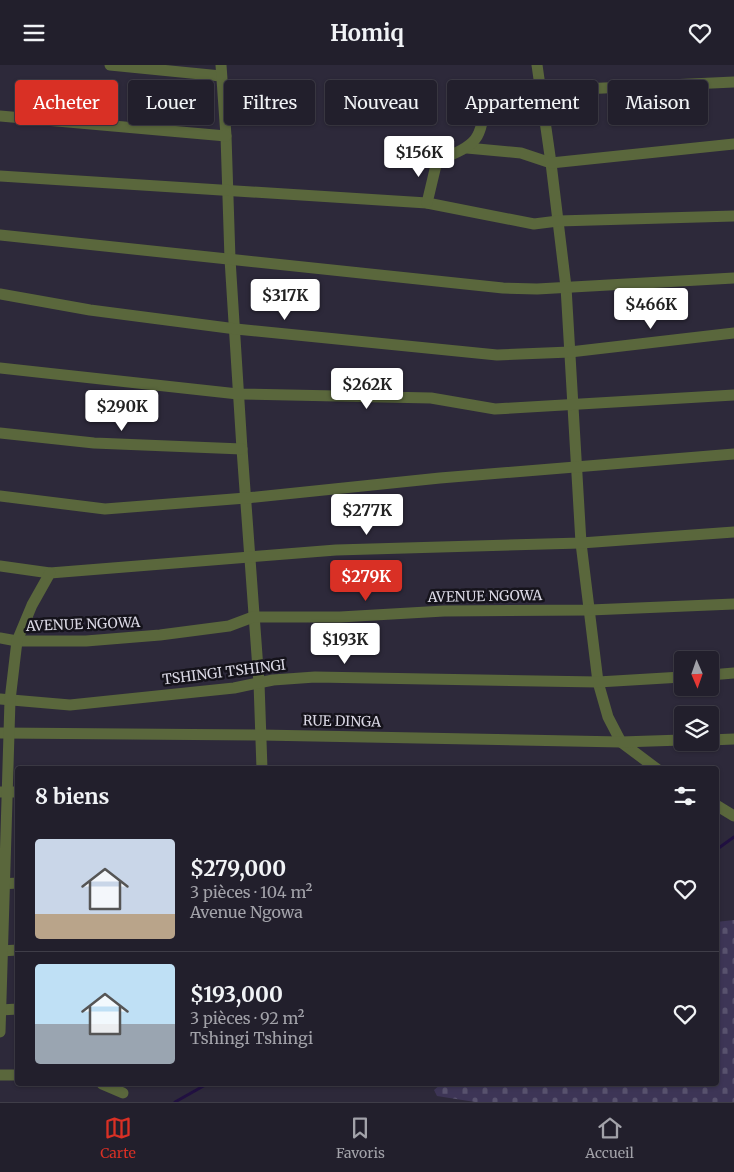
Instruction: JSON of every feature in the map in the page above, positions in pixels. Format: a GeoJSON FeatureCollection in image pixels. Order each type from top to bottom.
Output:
{"type":"FeatureCollection","features":[{"type":"Feature","properties":{"kind":"street"},"geometry":{"type":"LineString","coordinates":[[110,65],[221,70],[226,137],[230,259],[259,683],[262,766]]}},
{"type":"Feature","properties":{"kind":"street"},"geometry":{"type":"LineString","coordinates":[[537,65],[538,80]]}},
{"type":"Feature","properties":{"kind":"street"},"geometry":{"type":"LineString","coordinates":[[598,88],[734,82]]}},
{"type":"Feature","properties":{"kind":"street"},"geometry":{"type":"LineString","coordinates":[[0,116],[226,137]]}},
{"type":"Feature","properties":{"kind":"street"},"geometry":{"type":"LineString","coordinates":[[427,203],[437,161],[467,148],[476,141],[481,125]]}},
{"type":"Feature","properties":{"kind":"street"},"geometry":{"type":"LineString","coordinates":[[545,125],[566,287],[581,543],[598,682],[608,717],[621,742],[653,766]]}},
{"type":"Feature","properties":{"kind":"street"},"geometry":{"type":"LineString","coordinates":[[467,148],[521,153],[551,163],[734,144]]}},
{"type":"Feature","properties":{"kind":"street"},"geometry":{"type":"LineString","coordinates":[[0,175],[427,203],[534,224],[558,221],[734,216]]}},
{"type":"Feature","properties":{"kind":"street"},"geometry":{"type":"LineString","coordinates":[[0,235],[503,288],[734,279]]}},
{"type":"Feature","properties":{"kind":"street"},"geometry":{"type":"LineString","coordinates":[[0,294],[90,310],[236,329],[497,355],[570,352],[734,333]]}},
{"type":"Feature","properties":{"kind":"street"},"geometry":{"type":"LineString","coordinates":[[0,368],[238,394],[431,398],[494,409],[734,395]]}},
{"type":"Feature","properties":{"kind":"street"},"geometry":{"type":"LineString","coordinates":[[0,433],[94,443],[242,449]]}},
{"type":"Feature","properties":{"kind":"street"},"geometry":{"type":"LineString","coordinates":[[0,496],[105,509],[246,498],[440,478],[576,469],[734,455]]}},
{"type":"Feature","properties":{"kind":"street"},"geometry":{"type":"LineString","coordinates":[[0,566],[50,573],[336,550],[581,543],[734,532]]}},
{"type":"Feature","properties":{"kind":"street"},"geometry":{"type":"LineString","coordinates":[[0,1032],[2,883],[8,846],[9,792],[5,700],[17,641],[32,605],[50,573]]}},
{"type":"Feature","properties":{"kind":"street","name":"AVENUE NGOWA"},"geometry":{"type":"LineString","coordinates":[[0,638],[17,641],[86,641],[160,635],[229,626],[253,617],[340,617],[444,611],[590,611],[734,604]]}},
{"type":"Feature","properties":{"kind":"street"},"geometry":{"type":"LineString","coordinates":[[719,674],[734,673]]}},
{"type":"Feature","properties":{"kind":"street","name":"TSHINGI TSHINGI"},"geometry":{"type":"LineString","coordinates":[[5,700],[70,705],[234,688],[285,678],[598,682],[674,677]]}},
{"type":"Feature","properties":{"kind":"street","name":"RUE DINGA"},"geometry":{"type":"LineString","coordinates":[[5,733],[261,735],[621,742],[674,740]]}},
{"type":"Feature","properties":{"kind":"street"},"geometry":{"type":"LineString","coordinates":[[719,740],[734,739]]}},
{"type":"Feature","properties":{"kind":"street"},"geometry":{"type":"LineString","coordinates":[[719,807],[730,814]]}},
{"type":"Feature","properties":{"kind":"street"},"geometry":{"type":"LineString","coordinates":[[2,883],[15,883]]}},
{"type":"Feature","properties":{"kind":"street"},"geometry":{"type":"LineString","coordinates":[[2,951],[15,950]]}},
{"type":"Feature","properties":{"kind":"street"},"geometry":{"type":"LineString","coordinates":[[1,1009],[15,1009]]}},
{"type":"Feature","properties":{"kind":"street"},"geometry":{"type":"LineString","coordinates":[[0,1075],[15,1075]]}},
{"type":"Feature","properties":{"kind":"street"},"geometry":{"type":"LineString","coordinates":[[107,1086],[124,1093]]}},
{"type":"Feature","properties":{"kind":"green space"},"geometry":{"type":"Polygon","coordinates":[[[734,920],[734,1102],[475,1102],[437,1096],[434,1090],[439,1086],[719,1086],[719,922],[734,920]]]}},
{"type":"Feature","properties":{"kind":"waterway"},"geometry":{"type":"LineString","coordinates":[[719,848],[734,837]]}},
{"type":"Feature","properties":{"kind":"waterway"},"geometry":{"type":"LineString","coordinates":[[175,1102],[203,1086]]}}]}
